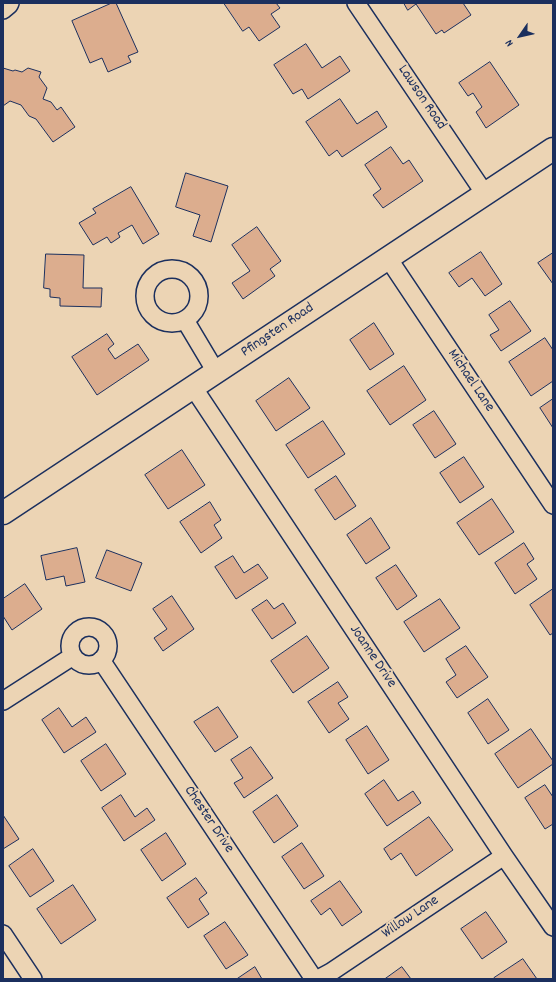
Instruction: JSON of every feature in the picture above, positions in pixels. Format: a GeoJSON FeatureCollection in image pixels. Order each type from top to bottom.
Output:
{"type":"FeatureCollection","features":[{"type":"Feature","properties":{"kind":"main road","name":"Pfingsten Road"},"geometry":{"type":"LineString","coordinates":[[3,513],[553,149]]}},
{"type":"Feature","properties":{"kind":"street"},"geometry":{"type":"LineString","coordinates":[[3,10],[10,3]]}},
{"type":"Feature","properties":{"kind":"street","name":"Lawson Road"},"geometry":{"type":"LineString","coordinates":[[356,3],[485,194]]}},
{"type":"Feature","properties":{"kind":"street","name":"Michael Lane"},"geometry":{"type":"LineString","coordinates":[[388,258],[551,497]]}},
{"type":"Feature","properties":{"kind":"street"},"geometry":{"type":"LineString","coordinates":[[185,320],[216,372]]}},
{"type":"Feature","properties":{"kind":"street","name":"Joanne Drive"},"geometry":{"type":"LineString","coordinates":[[193,387],[504,856],[553,927]]}},
{"type":"Feature","properties":{"kind":"street"},"geometry":{"type":"LineString","coordinates":[[89,627],[100,630],[104,634],[108,645],[105,656],[101,660],[92,664],[86,664],[77,660],[71,650],[70,645],[74,634],[78,630],[89,627]]}},
{"type":"Feature","properties":{"kind":"street"},"geometry":{"type":"LineString","coordinates":[[3,701],[74,656]]}},
{"type":"Feature","properties":{"kind":"street","name":"Chester Drive"},"geometry":{"type":"LineString","coordinates":[[101,660],[314,979]]}},
{"type":"Feature","properties":{"kind":"street","name":"Willow Lane"},"geometry":{"type":"LineString","coordinates":[[318,979],[331,972],[504,856]]}},
{"type":"Feature","properties":{"kind":"street"},"geometry":{"type":"LineString","coordinates":[[3,934],[34,979]]}},
{"type":"Feature","properties":{"kind":"building"},"geometry":{"type":"Polygon","coordinates":[[[112,3],[116,3],[138,52],[128,56],[131,62],[108,72],[102,58],[90,63],[72,21],[112,3]]]}},
{"type":"Feature","properties":{"kind":"building"},"geometry":{"type":"Polygon","coordinates":[[[224,3],[276,3],[280,8],[271,14],[280,27],[259,41],[249,27],[243,31],[224,3]]]}},
{"type":"Feature","properties":{"kind":"building"},"geometry":{"type":"Polygon","coordinates":[[[404,3],[463,3],[471,15],[444,33],[442,30],[436,34],[416,4],[408,10],[404,3]]]}},
{"type":"Feature","properties":{"kind":"building"},"geometry":{"type":"Polygon","coordinates":[[[306,44],[322,68],[340,56],[350,71],[308,99],[302,89],[293,94],[274,65],[306,44]]]}},
{"type":"Feature","properties":{"kind":"building"},"geometry":{"type":"Polygon","coordinates":[[[490,62],[519,105],[486,128],[476,112],[482,107],[473,93],[468,96],[459,83],[490,62]]]}},
{"type":"Feature","properties":{"kind":"building"},"geometry":{"type":"Polygon","coordinates":[[[3,68],[22,72],[28,68],[41,72],[39,77],[47,88],[43,99],[51,102],[57,110],[61,107],[75,127],[53,142],[36,119],[29,116],[21,105],[10,101],[3,106],[3,68]]]}},
{"type":"Feature","properties":{"kind":"building"},"geometry":{"type":"Polygon","coordinates":[[[340,99],[357,124],[377,111],[387,127],[342,157],[337,150],[329,156],[306,122],[340,99]]]}},
{"type":"Feature","properties":{"kind":"building"},"geometry":{"type":"Polygon","coordinates":[[[391,147],[403,164],[409,160],[423,181],[383,208],[373,195],[381,189],[365,165],[391,147]]]}},
{"type":"Feature","properties":{"kind":"building"},"geometry":{"type":"Polygon","coordinates":[[[186,173],[228,186],[211,242],[193,236],[200,215],[176,207],[186,173]]]}},
{"type":"Feature","properties":{"kind":"building"},"geometry":{"type":"Polygon","coordinates":[[[131,187],[159,234],[143,244],[132,225],[118,233],[120,237],[111,243],[107,237],[93,245],[79,223],[96,213],[93,209],[131,187]]]}},
{"type":"Feature","properties":{"kind":"building"},"geometry":{"type":"Polygon","coordinates":[[[257,227],[281,261],[270,269],[275,276],[243,299],[232,283],[250,271],[232,245],[257,227]]]}},
{"type":"Feature","properties":{"kind":"building"},"geometry":{"type":"Polygon","coordinates":[[[481,252],[502,284],[485,296],[472,278],[459,287],[449,273],[481,252]]]}},
{"type":"Feature","properties":{"kind":"building"},"geometry":{"type":"Polygon","coordinates":[[[553,253],[553,284],[538,263],[553,253]]]}},
{"type":"Feature","properties":{"kind":"building"},"geometry":{"type":"Polygon","coordinates":[[[46,254],[84,255],[83,288],[102,288],[101,307],[60,306],[60,298],[50,297],[50,289],[44,288],[46,254]]]}},
{"type":"Feature","properties":{"kind":"building"},"geometry":{"type":"Polygon","coordinates":[[[510,301],[531,331],[501,351],[490,335],[499,330],[489,315],[510,301]]]}},
{"type":"Feature","properties":{"kind":"building"},"geometry":{"type":"Polygon","coordinates":[[[374,323],[394,354],[370,370],[350,340],[374,323]]]}},
{"type":"Feature","properties":{"kind":"building"},"geometry":{"type":"Polygon","coordinates":[[[107,334],[114,344],[108,349],[115,359],[138,344],[149,360],[97,395],[72,357],[107,334]]]}},
{"type":"Feature","properties":{"kind":"building"},"geometry":{"type":"Polygon","coordinates":[[[545,338],[553,350],[553,381],[531,396],[509,362],[545,338]]]}},
{"type":"Feature","properties":{"kind":"building"},"geometry":{"type":"Polygon","coordinates":[[[404,366],[426,400],[390,425],[367,391],[404,366]]]}},
{"type":"Feature","properties":{"kind":"building"},"geometry":{"type":"Polygon","coordinates":[[[289,378],[310,408],[276,431],[256,401],[289,378]]]}},
{"type":"Feature","properties":{"kind":"building"},"geometry":{"type":"Polygon","coordinates":[[[553,399],[553,428],[540,408],[553,399]]]}},
{"type":"Feature","properties":{"kind":"building"},"geometry":{"type":"Polygon","coordinates":[[[434,411],[456,444],[435,458],[413,425],[434,411]]]}},
{"type":"Feature","properties":{"kind":"building"},"geometry":{"type":"Polygon","coordinates":[[[323,421],[345,454],[308,478],[286,445],[323,421]]]}},
{"type":"Feature","properties":{"kind":"building"},"geometry":{"type":"Polygon","coordinates":[[[182,450],[205,485],[168,509],[145,475],[182,450]]]}},
{"type":"Feature","properties":{"kind":"building"},"geometry":{"type":"Polygon","coordinates":[[[464,457],[484,487],[460,503],[440,473],[464,457]]]}},
{"type":"Feature","properties":{"kind":"building"},"geometry":{"type":"Polygon","coordinates":[[[336,476],[356,506],[335,520],[315,490],[336,476]]]}},
{"type":"Feature","properties":{"kind":"building"},"geometry":{"type":"Polygon","coordinates":[[[492,499],[514,532],[479,555],[457,523],[492,499]]]}},
{"type":"Feature","properties":{"kind":"building"},"geometry":{"type":"Polygon","coordinates":[[[210,502],[221,520],[214,525],[222,538],[201,553],[180,522],[210,502]]]}},
{"type":"Feature","properties":{"kind":"building"},"geometry":{"type":"Polygon","coordinates":[[[371,518],[390,548],[366,564],[347,535],[371,518]]]}},
{"type":"Feature","properties":{"kind":"building"},"geometry":{"type":"Polygon","coordinates":[[[524,543],[534,559],[527,564],[537,579],[515,594],[495,563],[524,543]]]}},
{"type":"Feature","properties":{"kind":"building"},"geometry":{"type":"Polygon","coordinates":[[[77,548],[85,582],[66,586],[64,576],[46,580],[41,556],[77,548]]]}},
{"type":"Feature","properties":{"kind":"building"},"geometry":{"type":"Polygon","coordinates":[[[107,550],[142,563],[131,591],[96,578],[107,550]]]}},
{"type":"Feature","properties":{"kind":"building"},"geometry":{"type":"Polygon","coordinates":[[[233,556],[244,573],[258,564],[268,578],[236,599],[215,567],[233,556]]]}},
{"type":"Feature","properties":{"kind":"building"},"geometry":{"type":"Polygon","coordinates":[[[396,565],[417,596],[397,610],[376,578],[396,565]]]}},
{"type":"Feature","properties":{"kind":"building"},"geometry":{"type":"Polygon","coordinates":[[[25,584],[42,609],[12,630],[3,616],[3,599],[25,584]]]}},
{"type":"Feature","properties":{"kind":"building"},"geometry":{"type":"Polygon","coordinates":[[[553,589],[553,633],[550,635],[530,605],[553,589]]]}},
{"type":"Feature","properties":{"kind":"building"},"geometry":{"type":"Polygon","coordinates":[[[172,596],[194,629],[163,651],[154,638],[167,629],[153,609],[172,596]]]}},
{"type":"Feature","properties":{"kind":"building"},"geometry":{"type":"Polygon","coordinates":[[[440,599],[460,628],[424,652],[404,622],[440,599]]]}},
{"type":"Feature","properties":{"kind":"building"},"geometry":{"type":"Polygon","coordinates":[[[267,600],[274,609],[283,603],[296,623],[272,639],[252,610],[267,600]]]}},
{"type":"Feature","properties":{"kind":"building"},"geometry":{"type":"Polygon","coordinates":[[[307,636],[329,668],[293,693],[271,661],[307,636]]]}},
{"type":"Feature","properties":{"kind":"building"},"geometry":{"type":"Polygon","coordinates":[[[466,646],[488,677],[457,698],[446,682],[456,675],[446,659],[466,646]]]}},
{"type":"Feature","properties":{"kind":"building"},"geometry":{"type":"Polygon","coordinates":[[[338,682],[348,697],[338,703],[349,719],[329,733],[308,702],[338,682]]]}},
{"type":"Feature","properties":{"kind":"building"},"geometry":{"type":"Polygon","coordinates":[[[488,699],[509,730],[488,744],[468,713],[488,699]]]}},
{"type":"Feature","properties":{"kind":"building"},"geometry":{"type":"Polygon","coordinates":[[[218,707],[238,737],[215,752],[194,722],[218,707]]]}},
{"type":"Feature","properties":{"kind":"building"},"geometry":{"type":"Polygon","coordinates":[[[59,708],[72,727],[86,717],[96,732],[64,753],[42,720],[59,708]]]}},
{"type":"Feature","properties":{"kind":"building"},"geometry":{"type":"Polygon","coordinates":[[[367,726],[389,760],[368,774],[346,740],[367,726]]]}},
{"type":"Feature","properties":{"kind":"building"},"geometry":{"type":"Polygon","coordinates":[[[531,729],[553,761],[553,764],[518,788],[495,754],[531,729]]]}},
{"type":"Feature","properties":{"kind":"building"},"geometry":{"type":"Polygon","coordinates":[[[106,744],[126,774],[101,791],[81,761],[106,744]]]}},
{"type":"Feature","properties":{"kind":"building"},"geometry":{"type":"Polygon","coordinates":[[[251,747],[273,778],[244,798],[234,783],[243,778],[231,760],[251,747]]]}},
{"type":"Feature","properties":{"kind":"building"},"geometry":{"type":"Polygon","coordinates":[[[384,780],[398,801],[413,791],[421,803],[387,826],[365,794],[384,780]]]}},
{"type":"Feature","properties":{"kind":"building"},"geometry":{"type":"Polygon","coordinates":[[[545,785],[553,797],[553,824],[545,829],[525,798],[545,785]]]}},
{"type":"Feature","properties":{"kind":"building"},"geometry":{"type":"Polygon","coordinates":[[[121,795],[135,817],[147,808],[155,820],[124,841],[102,808],[121,795]]]}},
{"type":"Feature","properties":{"kind":"building"},"geometry":{"type":"Polygon","coordinates":[[[277,795],[298,826],[274,843],[253,812],[277,795]]]}},
{"type":"Feature","properties":{"kind":"building"},"geometry":{"type":"Polygon","coordinates":[[[3,815],[19,839],[3,849],[3,815]]]}},
{"type":"Feature","properties":{"kind":"building"},"geometry":{"type":"Polygon","coordinates":[[[429,817],[453,850],[416,876],[401,853],[391,860],[384,849],[429,817]]]}},
{"type":"Feature","properties":{"kind":"building"},"geometry":{"type":"Polygon","coordinates":[[[166,833],[186,864],[162,881],[141,850],[166,833]]]}},
{"type":"Feature","properties":{"kind":"building"},"geometry":{"type":"Polygon","coordinates":[[[302,843],[324,876],[304,889],[282,857],[302,843]]]}},
{"type":"Feature","properties":{"kind":"building"},"geometry":{"type":"Polygon","coordinates":[[[33,849],[54,881],[30,897],[9,866],[33,849]]]}},
{"type":"Feature","properties":{"kind":"building"},"geometry":{"type":"Polygon","coordinates":[[[196,878],[207,893],[199,899],[209,914],[188,928],[167,898],[196,878]]]}},
{"type":"Feature","properties":{"kind":"building"},"geometry":{"type":"Polygon","coordinates":[[[340,881],[362,912],[342,926],[330,908],[321,915],[311,901],[340,881]]]}},
{"type":"Feature","properties":{"kind":"building"},"geometry":{"type":"Polygon","coordinates":[[[73,885],[96,920],[61,944],[37,909],[73,885]]]}},
{"type":"Feature","properties":{"kind":"building"},"geometry":{"type":"Polygon","coordinates":[[[486,912],[507,942],[482,959],[461,929],[486,912]]]}},
{"type":"Feature","properties":{"kind":"building"},"geometry":{"type":"Polygon","coordinates":[[[225,922],[248,955],[226,969],[204,936],[225,922]]]}},
{"type":"Feature","properties":{"kind":"building"},"geometry":{"type":"Polygon","coordinates":[[[523,959],[537,979],[494,979],[494,978],[523,959]]]}},
{"type":"Feature","properties":{"kind":"building"},"geometry":{"type":"Polygon","coordinates":[[[255,967],[262,979],[237,979],[255,967]]]}},
{"type":"Feature","properties":{"kind":"building"},"geometry":{"type":"Polygon","coordinates":[[[402,967],[411,979],[385,979],[402,967]]]}}]}
